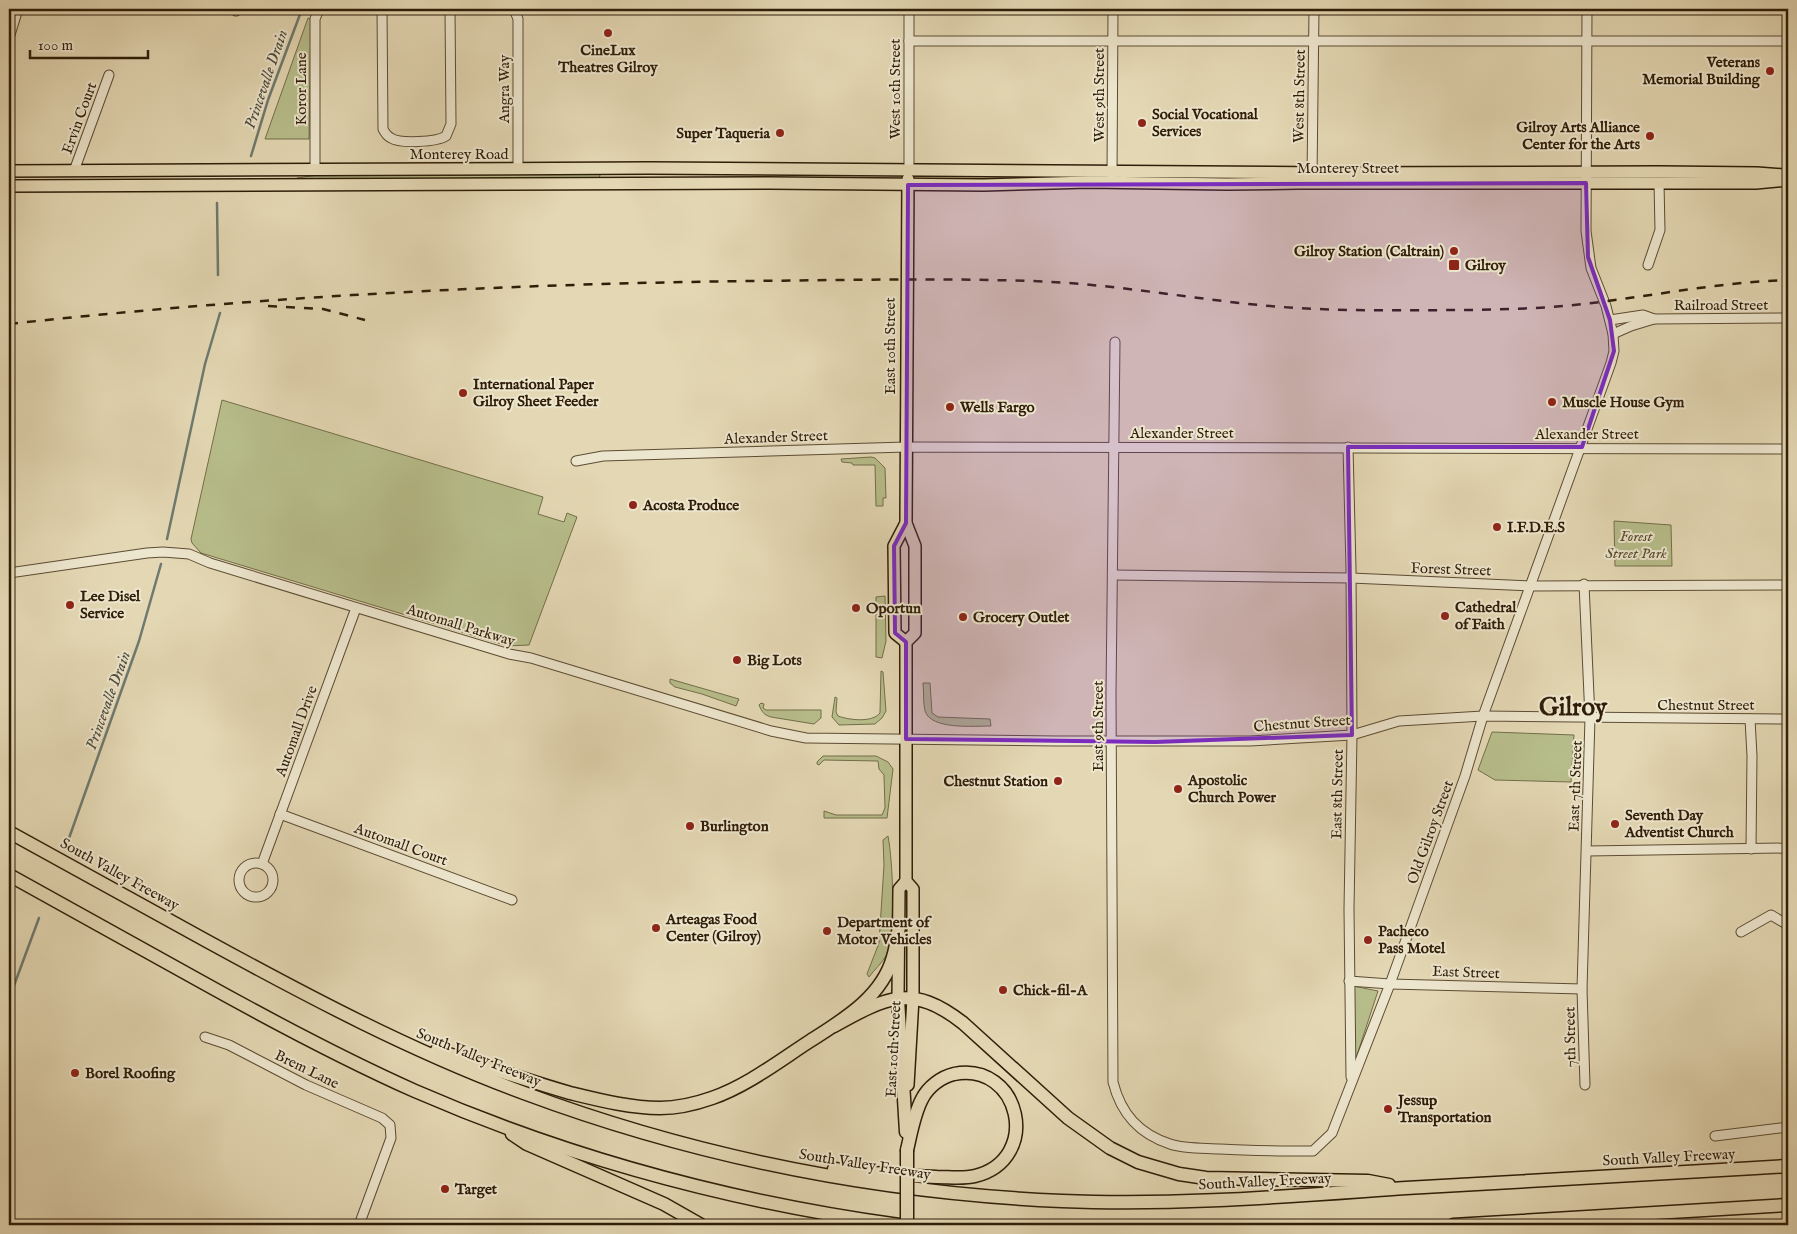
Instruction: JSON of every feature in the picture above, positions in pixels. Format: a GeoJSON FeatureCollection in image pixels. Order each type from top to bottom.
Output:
{"type":"FeatureCollection","features":[{"type":"Feature","properties":{"kind":"highway","name":"South Valley Freeway"},"geometry":{"type":"LineString","coordinates":[[9,832],[298,991],[429,1055],[525,1094],[615,1124],[723,1154],[815,1173],[892,1186],[969,1195],[1037,1200],[1166,1203],[1788,1166]]}},
{"type":"Feature","properties":{"kind":"highway"},"geometry":{"type":"LineString","coordinates":[[9,875],[321,1046],[416,1091],[496,1123],[607,1162],[698,1187],[807,1210],[899,1225]]}},
{"type":"Feature","properties":{"kind":"highway"},"geometry":{"type":"LineString","coordinates":[[367,1026],[558,1089],[615,1103],[660,1108],[693,1104],[726,1093],[751,1079],[834,1026],[860,1006],[880,985],[893,957],[899,927]]}},
{"type":"Feature","properties":{"kind":"highway"},"geometry":{"type":"LineString","coordinates":[[834,1026],[870,1008],[898,999],[913,998],[932,1003],[954,1015],[1074,1123],[1110,1148],[1138,1162],[1192,1176],[1368,1181],[1404,1189]]}},
{"type":"Feature","properties":{"kind":"highway","name":"East 10th Street"},"geometry":{"type":"LineString","coordinates":[[898,999],[906,1110]]}},
{"type":"Feature","properties":{"kind":"highway"},"geometry":{"type":"LineString","coordinates":[[723,1154],[870,1173],[931,1177],[974,1176],[985,1173],[996,1166],[1010,1151],[1015,1140],[1017,1128],[1013,1105],[997,1084],[986,1077],[962,1073],[950,1075],[939,1080],[929,1088],[922,1098],[907,1150]]}},
{"type":"Feature","properties":{"kind":"highway"},"geometry":{"type":"LineString","coordinates":[[906,1110],[907,1225]]}},
{"type":"Feature","properties":{"kind":"highway"},"geometry":{"type":"LineString","coordinates":[[496,1123],[527,1144],[664,1204],[701,1225]]}},
{"type":"Feature","properties":{"kind":"highway"},"geometry":{"type":"LineString","coordinates":[[1453,1225],[1788,1205]]}},
{"type":"Feature","properties":{"kind":"highway"},"geometry":{"type":"LineString","coordinates":[[1483,1225],[1527,1221]]}},
{"type":"Feature","properties":{"kind":"main road","name":"Monterey Road"},"geometry":{"type":"LineString","coordinates":[[9,170],[908,170]]}},
{"type":"Feature","properties":{"kind":"main road","name":"Monterey Street"},"geometry":{"type":"LineString","coordinates":[[908,170],[1112,177],[1586,178],[1757,173],[1788,176]]}},
{"type":"Feature","properties":{"kind":"main road","name":"East 10th Street"},"geometry":{"type":"LineString","coordinates":[[906,1110],[913,998],[913,889],[906,881],[906,642],[915,634],[915,546],[906,523],[908,170]]}},
{"type":"Feature","properties":{"kind":"main road","name":"Monterey Street"},"geometry":{"type":"LineString","coordinates":[[908,185],[984,185],[1112,177]]}},
{"type":"Feature","properties":{"kind":"main road","name":"Monterey Street"},"geometry":{"type":"LineString","coordinates":[[1586,178],[1659,183],[1788,180]]}},
{"type":"Feature","properties":{"kind":"main road","name":"Monterey Road"},"geometry":{"type":"LineString","coordinates":[[9,186],[769,183],[908,185]]}},
{"type":"Feature","properties":{"kind":"main road","name":"East 10th Street"},"geometry":{"type":"LineString","coordinates":[[906,523],[894,546],[895,633],[906,642]]}},
{"type":"Feature","properties":{"kind":"main road","name":"East 10th Street"},"geometry":{"type":"LineString","coordinates":[[898,999],[899,889],[906,881]]}},
{"type":"Feature","properties":{"kind":"street"},"geometry":{"type":"LineString","coordinates":[[9,38],[18,9]]}},
{"type":"Feature","properties":{"kind":"street","name":"Koror Lane"},"geometry":{"type":"LineString","coordinates":[[315,170],[315,19],[319,9]]}},
{"type":"Feature","properties":{"kind":"street"},"geometry":{"type":"LineString","coordinates":[[382,9],[383,129],[387,136],[394,140],[415,141],[438,140],[446,136],[450,129],[450,9]]}},
{"type":"Feature","properties":{"kind":"street","name":"Angra Way"},"geometry":{"type":"LineString","coordinates":[[514,9],[518,19],[518,169]]}},
{"type":"Feature","properties":{"kind":"street","name":"West 10th Street"},"geometry":{"type":"LineString","coordinates":[[908,170],[909,9]]}},
{"type":"Feature","properties":{"kind":"street","name":"West 9th Street"},"geometry":{"type":"LineString","coordinates":[[1112,177],[1113,9]]}},
{"type":"Feature","properties":{"kind":"street","name":"West 8th Street"},"geometry":{"type":"LineString","coordinates":[[1312,178],[1314,9]]}},
{"type":"Feature","properties":{"kind":"street"},"geometry":{"type":"LineString","coordinates":[[1587,9],[1586,232],[1588,257],[1610,320]]}},
{"type":"Feature","properties":{"kind":"street"},"geometry":{"type":"LineString","coordinates":[[909,41],[1788,41]]}},
{"type":"Feature","properties":{"kind":"street","name":"Ervin Court"},"geometry":{"type":"LineString","coordinates":[[74,170],[109,75]]}},
{"type":"Feature","properties":{"kind":"street"},"geometry":{"type":"LineString","coordinates":[[1648,265],[1660,230],[1659,183]]}},
{"type":"Feature","properties":{"kind":"street","name":"Railroad Street"},"geometry":{"type":"LineString","coordinates":[[1610,320],[1643,315],[1654,319]]}},
{"type":"Feature","properties":{"kind":"street","name":"Railroad Street"},"geometry":{"type":"LineString","coordinates":[[1613,334],[1654,319],[1788,318]]}},
{"type":"Feature","properties":{"kind":"street","name":"Old Gilroy Street"},"geometry":{"type":"LineString","coordinates":[[1122,1109],[1140,1128],[1172,1145],[1252,1151],[1313,1151],[1332,1133],[1390,984],[1465,776],[1483,716],[1582,448],[1614,351],[1610,320]]}},
{"type":"Feature","properties":{"kind":"street","name":"East 9th Street"},"geometry":{"type":"LineString","coordinates":[[1115,342],[1113,447],[1114,575],[1111,693],[1113,1082],[1122,1109]]}},
{"type":"Feature","properties":{"kind":"street","name":"Alexander Street"},"geometry":{"type":"LineString","coordinates":[[576,461],[603,456],[906,446],[1788,449]]}},
{"type":"Feature","properties":{"kind":"street","name":"East 8th Street"},"geometry":{"type":"LineString","coordinates":[[1348,447],[1352,735],[1349,909],[1351,1081]]}},
{"type":"Feature","properties":{"kind":"street","name":"Automall Parkway"},"geometry":{"type":"LineString","coordinates":[[9,573],[147,553],[182,553],[356,608],[784,734],[817,739],[906,739]]}},
{"type":"Feature","properties":{"kind":"street","name":"Forest Street"},"geometry":{"type":"LineString","coordinates":[[1114,575],[1350,578],[1530,586],[1584,584],[1788,585]]}},
{"type":"Feature","properties":{"kind":"street","name":"East 7th Street"},"geometry":{"type":"LineString","coordinates":[[1582,989],[1590,718],[1584,584]]}},
{"type":"Feature","properties":{"kind":"street","name":"Automall Drive"},"geometry":{"type":"LineString","coordinates":[[262,864],[356,608]]}},
{"type":"Feature","properties":{"kind":"street","name":"Chestnut Street"},"geometry":{"type":"LineString","coordinates":[[906,739],[1112,742],[1250,741],[1352,735],[1399,721],[1483,716],[1788,719]]}},
{"type":"Feature","properties":{"kind":"street"},"geometry":{"type":"LineString","coordinates":[[1750,719],[1752,756],[1751,848]]}},
{"type":"Feature","properties":{"kind":"street","name":"Automall Court"},"geometry":{"type":"LineString","coordinates":[[280,814],[512,900]]}},
{"type":"Feature","properties":{"kind":"street"},"geometry":{"type":"LineString","coordinates":[[1587,851],[1788,848]]}},
{"type":"Feature","properties":{"kind":"street"},"geometry":{"type":"LineString","coordinates":[[1741,932],[1770,915],[1788,925]]}},
{"type":"Feature","properties":{"kind":"street","name":"East Street"},"geometry":{"type":"LineString","coordinates":[[1350,981],[1390,984],[1582,989]]}},
{"type":"Feature","properties":{"kind":"street","name":"7th Street"},"geometry":{"type":"LineString","coordinates":[[1582,989],[1585,1085]]}},
{"type":"Feature","properties":{"kind":"street","name":"Brem Lane"},"geometry":{"type":"LineString","coordinates":[[206,1038],[229,1045],[324,1093],[377,1115],[386,1121],[391,1131],[390,1143],[359,1225]]}},
{"type":"Feature","properties":{"kind":"street"},"geometry":{"type":"LineString","coordinates":[[1715,1136],[1788,1127]]}},
{"type":"Feature","properties":{"kind":"highlighted area"},"geometry":{"type":"Polygon","coordinates":[[[1586,183],[1588,257],[1610,320],[1614,351],[1582,447],[1348,447],[1352,735],[1155,742],[906,739],[906,642],[895,633],[894,546],[906,523],[908,185],[1586,183]]]}},
{"type":"Feature","properties":{"kind":"green space"},"geometry":{"type":"Polygon","coordinates":[[[308,18],[311,19],[309,139],[265,139],[308,18]]]}},
{"type":"Feature","properties":{"kind":"green space"},"geometry":{"type":"Polygon","coordinates":[[[599,173],[599,179],[303,180],[297,178],[318,175],[599,173]]]}},
{"type":"Feature","properties":{"kind":"green space"},"geometry":{"type":"Polygon","coordinates":[[[222,400],[543,497],[538,514],[564,522],[567,513],[577,517],[529,645],[508,646],[201,553],[192,543],[191,539],[222,400]]]}},
{"type":"Feature","properties":{"kind":"green space"},"geometry":{"type":"Polygon","coordinates":[[[875,458],[885,468],[886,498],[883,498],[883,506],[876,506],[875,465],[853,465],[852,463],[842,462],[841,459],[875,458]]]}},
{"type":"Feature","properties":{"kind":"green space","name":"Forest Street Park"},"geometry":{"type":"Polygon","coordinates":[[[1614,521],[1671,525],[1672,566],[1615,566],[1614,521]]]}},
{"type":"Feature","properties":{"kind":"green space"},"geometry":{"type":"Polygon","coordinates":[[[885,596],[886,641],[882,658],[876,657],[876,597],[885,596]]]}},
{"type":"Feature","properties":{"kind":"green space"},"geometry":{"type":"Polygon","coordinates":[[[881,671],[883,672],[886,711],[882,718],[875,724],[839,725],[832,717],[835,697],[837,698],[836,712],[838,716],[848,719],[866,719],[880,713],[881,671]]]}},
{"type":"Feature","properties":{"kind":"green space"},"geometry":{"type":"Polygon","coordinates":[[[670,679],[739,699],[736,706],[675,687],[670,683],[670,679]]]}},
{"type":"Feature","properties":{"kind":"green space"},"geometry":{"type":"Polygon","coordinates":[[[923,683],[930,683],[932,713],[938,717],[990,719],[991,726],[954,726],[935,721],[925,711],[923,683]]]}},
{"type":"Feature","properties":{"kind":"green space"},"geometry":{"type":"Polygon","coordinates":[[[761,703],[764,704],[763,708],[766,710],[821,710],[821,718],[814,724],[771,717],[762,711],[759,705],[761,703]]]}},
{"type":"Feature","properties":{"kind":"green space"},"geometry":{"type":"Polygon","coordinates":[[[1492,732],[1574,735],[1571,782],[1495,780],[1478,770],[1492,732]]]}},
{"type":"Feature","properties":{"kind":"green space"},"geometry":{"type":"Polygon","coordinates":[[[823,756],[876,756],[888,762],[893,769],[887,818],[824,818],[824,811],[836,815],[882,815],[885,808],[884,775],[879,769],[878,761],[824,760],[819,765],[817,764],[823,756]]]}},
{"type":"Feature","properties":{"kind":"green space"},"geometry":{"type":"Polygon","coordinates":[[[888,836],[892,879],[891,931],[886,956],[869,977],[867,974],[879,943],[884,865],[883,840],[888,836]]]}},
{"type":"Feature","properties":{"kind":"green space"},"geometry":{"type":"Polygon","coordinates":[[[1353,986],[1378,991],[1354,1064],[1353,986]]]}},
{"type":"Feature","properties":{"kind":"waterway","name":"Princevalle Drain"},"geometry":{"type":"LineString","coordinates":[[251,156],[268,100],[302,9]]}},
{"type":"Feature","properties":{"kind":"waterway","name":"Princevalle Drain"},"geometry":{"type":"LineString","coordinates":[[217,203],[218,275]]}},
{"type":"Feature","properties":{"kind":"waterway","name":"Princevalle Drain"},"geometry":{"type":"LineString","coordinates":[[167,539],[205,364],[220,313]]}},
{"type":"Feature","properties":{"kind":"waterway","name":"Princevalle Drain"},"geometry":{"type":"LineString","coordinates":[[68,841],[139,641],[161,564]]}},
{"type":"Feature","properties":{"kind":"waterway","name":"Princevalle Drain"},"geometry":{"type":"LineString","coordinates":[[9,999],[39,918]]}},
{"type":"Feature","properties":{"kind":"railway"},"geometry":{"type":"LineString","coordinates":[[9,324],[287,299],[565,285],[890,280],[1029,281],[1120,288],[1270,306],[1321,309],[1476,310],[1563,306],[1714,286],[1788,280]]}},
{"type":"Feature","properties":{"kind":"railway"},"geometry":{"type":"LineString","coordinates":[[268,306],[323,309],[365,320]]}},
{"type":"Feature","properties":{"kind":"place","name":"CineLux Theatres Gilroy"},"geometry":{"type":"Point","coordinates":[608,33]}},
{"type":"Feature","properties":{"kind":"place","name":"Veterans Memorial Building"},"geometry":{"type":"Point","coordinates":[1770,71]}},
{"type":"Feature","properties":{"kind":"place","name":"Social Vocational Services"},"geometry":{"type":"Point","coordinates":[1142,123]}},
{"type":"Feature","properties":{"kind":"place","name":"Super Taqueria"},"geometry":{"type":"Point","coordinates":[780,133]}},
{"type":"Feature","properties":{"kind":"place","name":"Gilroy Arts Alliance Center for the Arts"},"geometry":{"type":"Point","coordinates":[1650,136]}},
{"type":"Feature","properties":{"kind":"place","name":"Gilroy Station (Caltrain)"},"geometry":{"type":"Point","coordinates":[1454,251]}},
{"type":"Feature","properties":{"kind":"place","name":"Gilroy"},"geometry":{"type":"Point","coordinates":[1454,265]}},
{"type":"Feature","properties":{"kind":"place","name":"International Paper Gilroy Sheet Feeder"},"geometry":{"type":"Point","coordinates":[463,393]}},
{"type":"Feature","properties":{"kind":"place","name":"Muscle House Gym"},"geometry":{"type":"Point","coordinates":[1552,402]}},
{"type":"Feature","properties":{"kind":"place","name":"Wells Fargo"},"geometry":{"type":"Point","coordinates":[950,407]}},
{"type":"Feature","properties":{"kind":"place","name":"Acosta Produce"},"geometry":{"type":"Point","coordinates":[633,505]}},
{"type":"Feature","properties":{"kind":"place","name":"I.F.D.E.S"},"geometry":{"type":"Point","coordinates":[1497,527]}},
{"type":"Feature","properties":{"kind":"place","name":"Lee Disel Service"},"geometry":{"type":"Point","coordinates":[70,605]}},
{"type":"Feature","properties":{"kind":"place","name":"Oportun"},"geometry":{"type":"Point","coordinates":[856,608]}},
{"type":"Feature","properties":{"kind":"place","name":"Cathedral of Faith"},"geometry":{"type":"Point","coordinates":[1445,616]}},
{"type":"Feature","properties":{"kind":"place","name":"Grocery Outlet"},"geometry":{"type":"Point","coordinates":[963,617]}},
{"type":"Feature","properties":{"kind":"place","name":"Big Lots"},"geometry":{"type":"Point","coordinates":[737,660]}},
{"type":"Feature","properties":{"kind":"place","name":"Chestnut Station"},"geometry":{"type":"Point","coordinates":[1058,781]}},
{"type":"Feature","properties":{"kind":"place","name":"Apostolic Church Power"},"geometry":{"type":"Point","coordinates":[1178,789]}},
{"type":"Feature","properties":{"kind":"place","name":"Seventh Day Adventist Church"},"geometry":{"type":"Point","coordinates":[1615,824]}},
{"type":"Feature","properties":{"kind":"place","name":"Burlington"},"geometry":{"type":"Point","coordinates":[690,826]}},
{"type":"Feature","properties":{"kind":"place","name":"Arteagas Food Center (Gilroy)"},"geometry":{"type":"Point","coordinates":[656,928]}},
{"type":"Feature","properties":{"kind":"place","name":"Department of Motor Vehicles"},"geometry":{"type":"Point","coordinates":[827,931]}},
{"type":"Feature","properties":{"kind":"place","name":"Pacheco Pass Motel"},"geometry":{"type":"Point","coordinates":[1368,940]}},
{"type":"Feature","properties":{"kind":"place","name":"Chick-fil-A"},"geometry":{"type":"Point","coordinates":[1003,990]}},
{"type":"Feature","properties":{"kind":"place","name":"Borel Roofing"},"geometry":{"type":"Point","coordinates":[75,1073]}},
{"type":"Feature","properties":{"kind":"place","name":"Jessup Transportation"},"geometry":{"type":"Point","coordinates":[1388,1109]}},
{"type":"Feature","properties":{"kind":"place","name":"Target"},"geometry":{"type":"Point","coordinates":[445,1189]}},
{"type":"Feature","properties":{"kind":"district","name":"Gilroy"},"geometry":{"type":"Point","coordinates":[1573,706]}}]}
